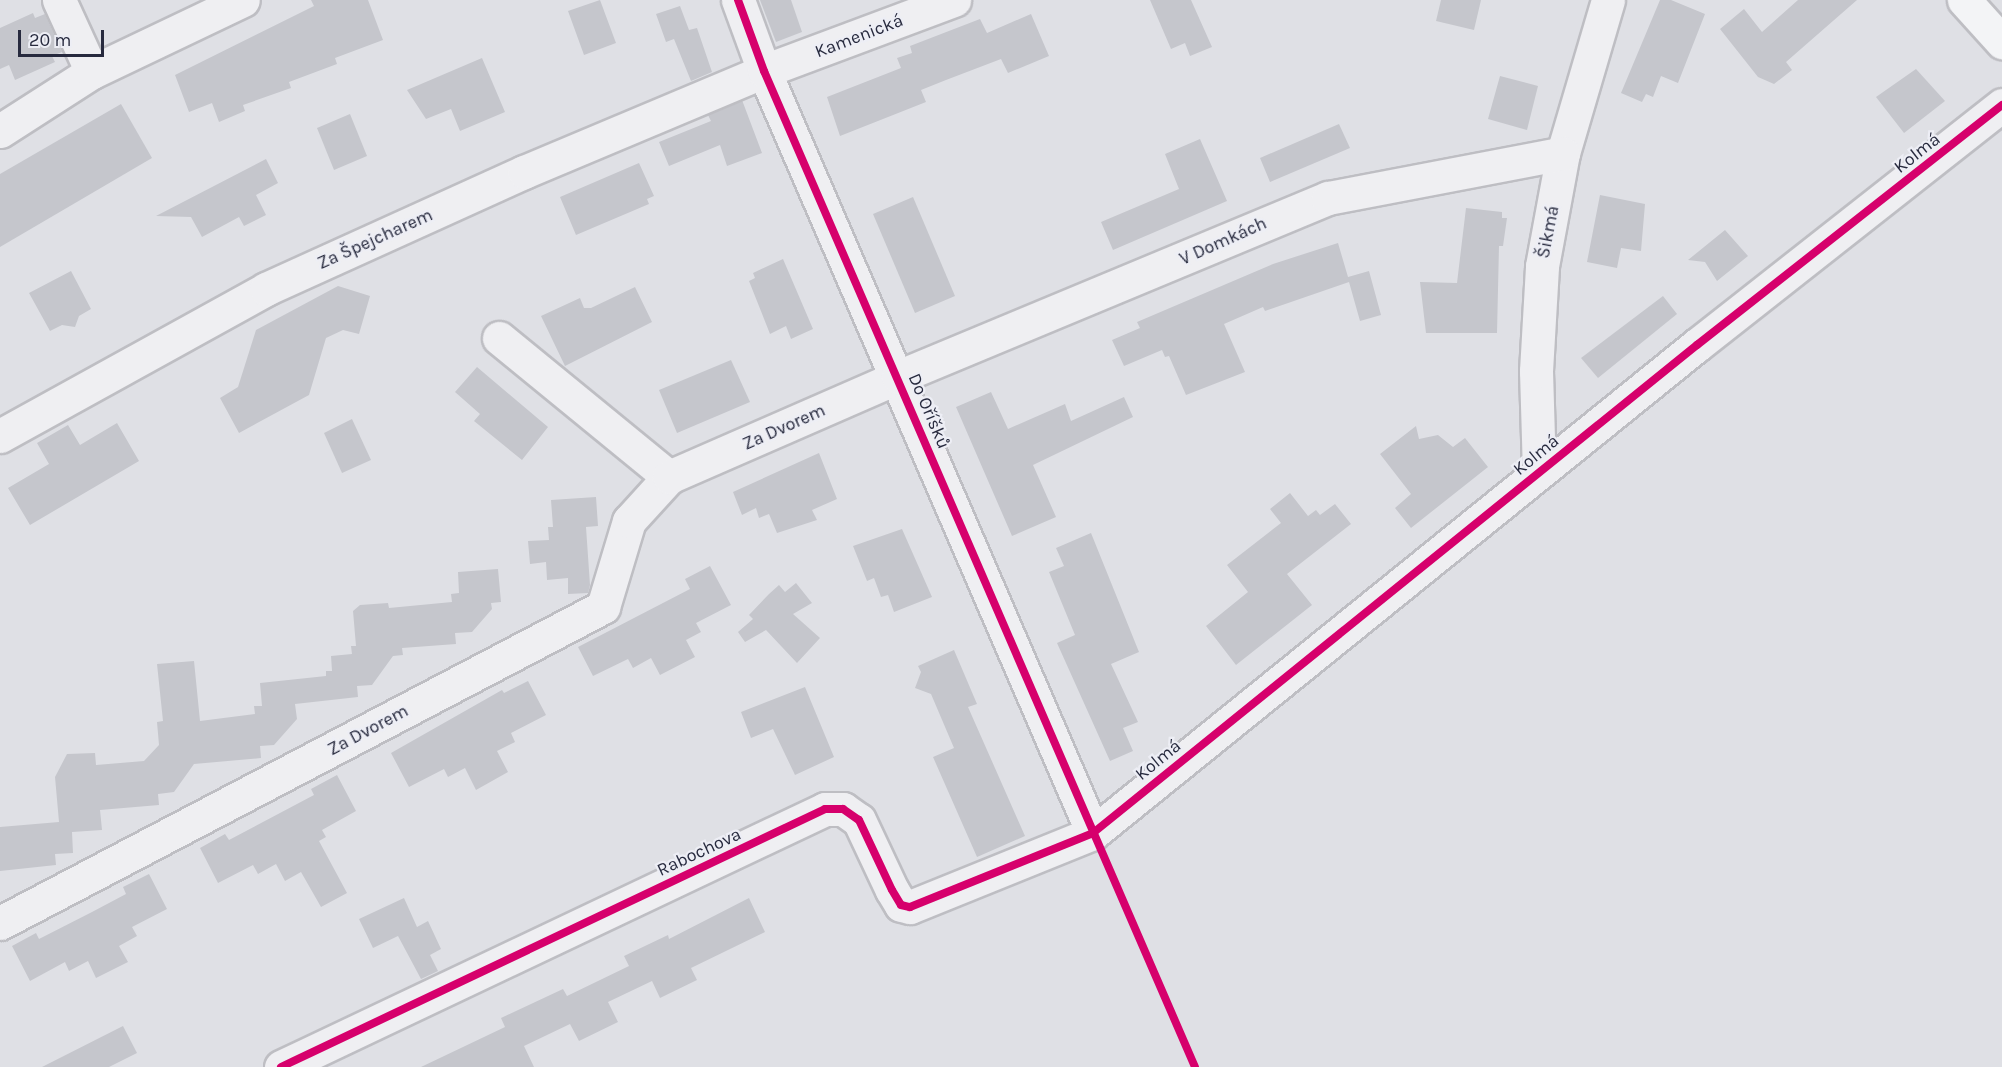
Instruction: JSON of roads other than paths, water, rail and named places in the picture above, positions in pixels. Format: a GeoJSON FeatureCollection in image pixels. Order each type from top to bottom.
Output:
{"type":"FeatureCollection","features":[{"type":"Feature","properties":{"kind":"main road"},"geometry":{"type":"LineString","coordinates":[[1964,0],[2002,42]]}},
{"type":"Feature","properties":{"kind":"street"},"geometry":{"type":"LineString","coordinates":[[59,0],[92,72]]}},
{"type":"Feature","properties":{"kind":"street"},"geometry":{"type":"LineString","coordinates":[[0,131],[92,72],[243,0]]}},
{"type":"Feature","properties":{"kind":"street","name":"Do Oříšků"},"geometry":{"type":"LineString","coordinates":[[738,0],[764,71],[898,376],[1093,833]]}},
{"type":"Feature","properties":{"kind":"street","name":"Kamenická"},"geometry":{"type":"LineString","coordinates":[[764,71],[954,0]]}},
{"type":"Feature","properties":{"kind":"street","name":"Šikmá"},"geometry":{"type":"LineString","coordinates":[[1539,472],[1536,371],[1542,266],[1563,153],[1608,0]]}},
{"type":"Feature","properties":{"kind":"street","name":"Za Špejcharem"},"geometry":{"type":"LineString","coordinates":[[0,436],[266,289],[524,172],[764,71]]}},
{"type":"Feature","properties":{"kind":"street","name":"Kolmá"},"geometry":{"type":"LineString","coordinates":[[1093,833],[1539,472],[2002,105]]}},
{"type":"Feature","properties":{"kind":"street","name":"V Domkách"},"geometry":{"type":"LineString","coordinates":[[898,376],[1328,198],[1563,153]]}},
{"type":"Feature","properties":{"kind":"street"},"geometry":{"type":"LineString","coordinates":[[499,338],[669,477]]}},
{"type":"Feature","properties":{"kind":"street","name":"Za Dvorem"},"geometry":{"type":"LineString","coordinates":[[0,923],[603,607],[629,521],[669,477],[898,376]]}},
{"type":"Feature","properties":{"kind":"street","name":"Rabochova"},"geometry":{"type":"LineString","coordinates":[[281,1067],[825,809],[843,809],[859,820],[892,890],[901,905],[910,907],[1093,833]]}}]}
